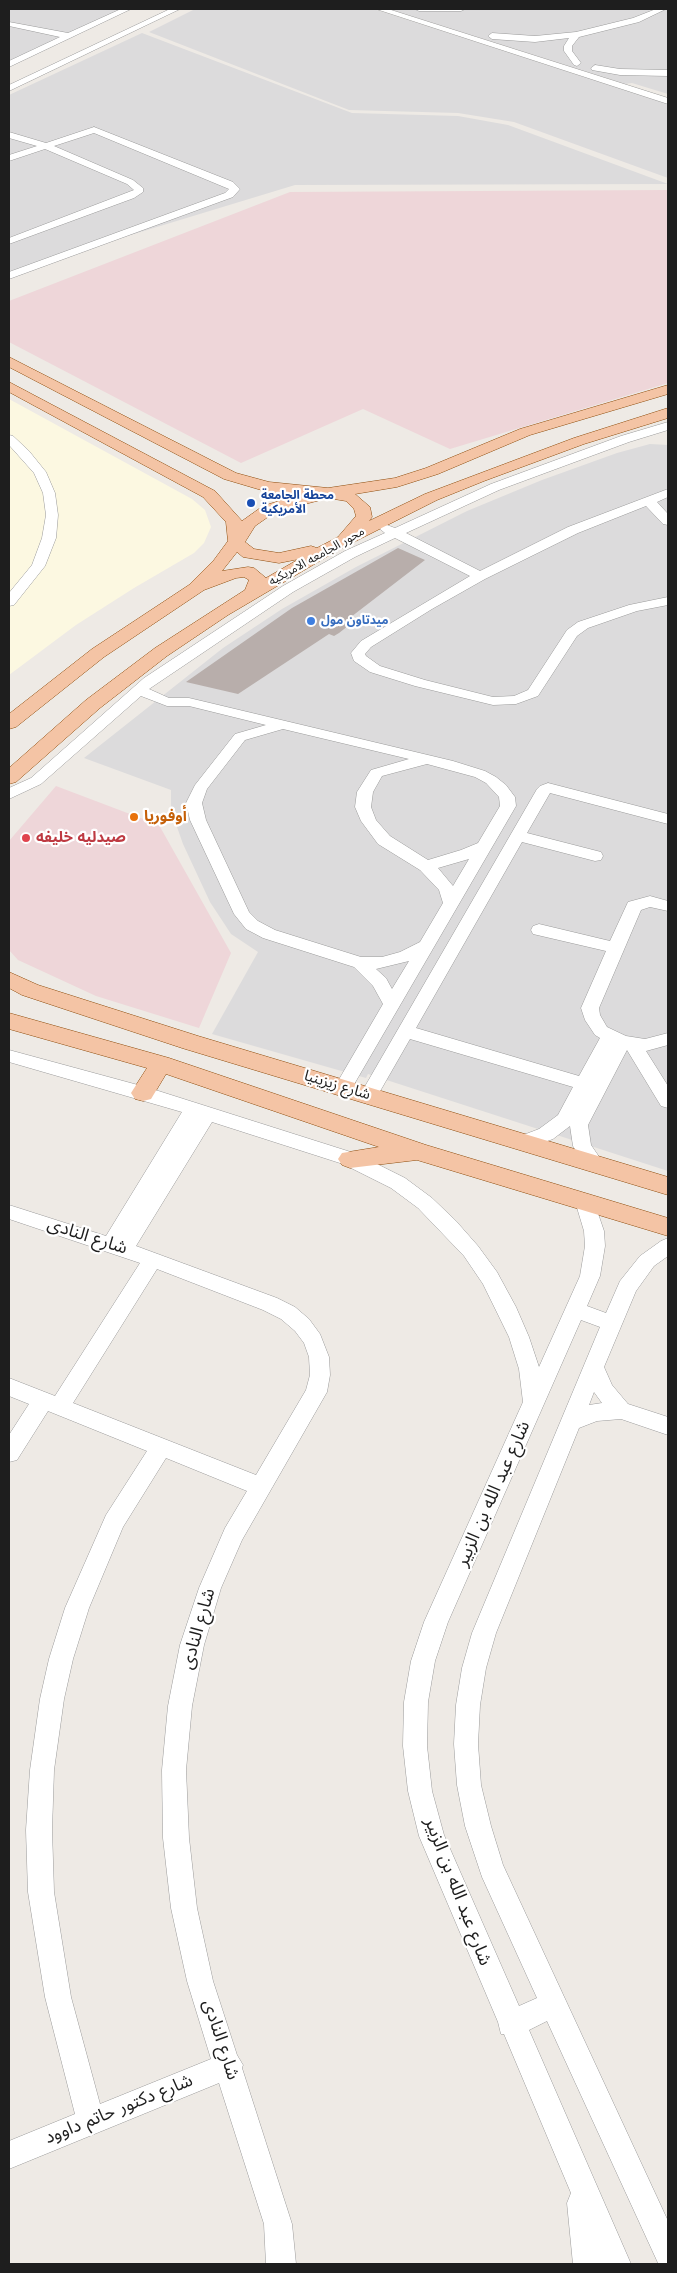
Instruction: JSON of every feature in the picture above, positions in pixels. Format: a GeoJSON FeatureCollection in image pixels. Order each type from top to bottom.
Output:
{"type":"FeatureCollection","features":[{"type":"Feature","properties":{"kind":"main road"},"geometry":{"type":"LineString","coordinates":[[9,361],[216,470],[243,481],[285,490],[352,498],[358,502],[364,512],[361,521],[337,543],[289,556],[268,558],[249,553],[242,549],[236,539],[234,522],[217,500],[201,489],[9,386]]}},
{"type":"Feature","properties":{"kind":"main road"},"geometry":{"type":"LineString","coordinates":[[195,589],[220,564],[249,523],[269,509],[296,499],[397,482],[432,471],[525,432],[668,389]]}},
{"type":"Feature","properties":{"kind":"main road","name":"محور الجامعه الامريكيه"},"geometry":{"type":"LineString","coordinates":[[9,778],[56,735],[131,674],[192,631],[337,543],[392,525],[431,497],[546,452],[668,413]]}},
{"type":"Feature","properties":{"kind":"main road"},"geometry":{"type":"LineString","coordinates":[[609,431],[625,439]]}},
{"type":"Feature","properties":{"kind":"main road"},"geometry":{"type":"LineString","coordinates":[[217,500],[240,499],[248,495],[250,488],[243,481]]}},
{"type":"Feature","properties":{"kind":"main road"},"geometry":{"type":"LineString","coordinates":[[397,482],[392,493],[398,498],[431,497]]}},
{"type":"Feature","properties":{"kind":"main road"},"geometry":{"type":"LineString","coordinates":[[9,724],[98,653],[195,589],[233,573],[243,572],[253,574],[258,579],[253,593]]}},
{"type":"Feature","properties":{"kind":"main road","name":"شارع زيزينيا"},"geometry":{"type":"LineString","coordinates":[[9,979],[30,990],[190,1042],[668,1186]]}},
{"type":"Feature","properties":{"kind":"main road"},"geometry":{"type":"LineString","coordinates":[[30,990],[9,1020],[161,1064],[419,1152],[668,1227]]}},
{"type":"Feature","properties":{"kind":"main road"},"geometry":{"type":"LineString","coordinates":[[143,1093],[161,1064]]}},
{"type":"Feature","properties":{"kind":"main road"},"geometry":{"type":"LineString","coordinates":[[350,1159],[419,1152]]}},
{"type":"Feature","properties":{"kind":"street"},"geometry":{"type":"LineString","coordinates":[[9,64],[127,9]]}},
{"type":"Feature","properties":{"kind":"street"},"geometry":{"type":"LineString","coordinates":[[9,88],[176,9]]}},
{"type":"Feature","properties":{"kind":"street"},"geometry":{"type":"LineString","coordinates":[[380,9],[668,101]]}},
{"type":"Feature","properties":{"kind":"street"},"geometry":{"type":"LineString","coordinates":[[406,9],[464,20]]}},
{"type":"Feature","properties":{"kind":"street"},"geometry":{"type":"LineString","coordinates":[[419,9],[464,20],[492,36],[577,63],[620,72],[668,73]]}},
{"type":"Feature","properties":{"kind":"street"},"geometry":{"type":"LineString","coordinates":[[492,36],[535,39],[576,35],[636,20],[662,9]]}},
{"type":"Feature","properties":{"kind":"street"},"geometry":{"type":"LineString","coordinates":[[464,20],[472,10]]}},
{"type":"Feature","properties":{"kind":"street"},"geometry":{"type":"LineString","coordinates":[[17,71],[138,13]]}},
{"type":"Feature","properties":{"kind":"street"},"geometry":{"type":"LineString","coordinates":[[9,24],[68,36]]}},
{"type":"Feature","properties":{"kind":"street"},"geometry":{"type":"LineString","coordinates":[[576,35],[568,46],[568,51],[577,63]]}},
{"type":"Feature","properties":{"kind":"street"},"geometry":{"type":"LineString","coordinates":[[649,95],[668,96]]}},
{"type":"Feature","properties":{"kind":"street"},"geometry":{"type":"LineString","coordinates":[[9,158],[94,130],[235,187],[234,191],[229,195],[170,222],[74,264],[9,288]]}},
{"type":"Feature","properties":{"kind":"street"},"geometry":{"type":"LineString","coordinates":[[9,135],[45,146],[130,182],[140,190],[130,196],[9,241]]}},
{"type":"Feature","properties":{"kind":"street"},"geometry":{"type":"LineString","coordinates":[[9,276],[156,222],[183,222],[212,212]]}},
{"type":"Feature","properties":{"kind":"street"},"geometry":{"type":"LineString","coordinates":[[60,258],[74,264]]}},
{"type":"Feature","properties":{"kind":"street"},"geometry":{"type":"LineString","coordinates":[[9,266],[21,272]]}},
{"type":"Feature","properties":{"kind":"street"},"geometry":{"type":"LineString","coordinates":[[9,794],[36,781],[144,686],[288,589],[350,554],[392,525],[625,439],[668,426]]}},
{"type":"Feature","properties":{"kind":"street"},"geometry":{"type":"LineString","coordinates":[[647,432],[668,436]]}},
{"type":"Feature","properties":{"kind":"street"},"geometry":{"type":"LineString","coordinates":[[9,439],[40,472],[49,493],[52,515],[49,538],[38,566],[9,602]]}},
{"type":"Feature","properties":{"kind":"street"},"geometry":{"type":"LineString","coordinates":[[668,493],[573,530],[484,574],[427,606],[366,644],[358,653],[359,658],[375,669],[420,683],[494,701],[516,700],[533,693],[572,633],[583,625],[616,613],[668,601]]}},
{"type":"Feature","properties":{"kind":"street"},"geometry":{"type":"LineString","coordinates":[[648,500],[668,521]]}},
{"type":"Feature","properties":{"kind":"street"},"geometry":{"type":"LineString","coordinates":[[392,525],[484,574]]}},
{"type":"Feature","properties":{"kind":"street"},"geometry":{"type":"LineString","coordinates":[[131,674],[167,702],[189,702],[427,758],[480,774],[501,788],[507,797],[508,806],[343,1088]]}},
{"type":"Feature","properties":{"kind":"street"},"geometry":{"type":"LineString","coordinates":[[224,710],[240,737]]}},
{"type":"Feature","properties":{"kind":"street"},"geometry":{"type":"LineString","coordinates":[[285,724],[240,737],[200,788],[194,803],[198,820],[242,914],[252,925],[269,934],[360,963],[383,963],[406,956],[426,946]]}},
{"type":"Feature","properties":{"kind":"street"},"geometry":{"type":"LineString","coordinates":[[369,745],[376,772]]}},
{"type":"Feature","properties":{"kind":"street"},"geometry":{"type":"LineString","coordinates":[[427,758],[376,772],[367,787],[363,800],[369,821],[388,843],[426,866],[438,877],[447,889],[451,903]]}},
{"type":"Feature","properties":{"kind":"street"},"geometry":{"type":"LineString","coordinates":[[369,1095],[545,789],[548,788],[668,819]]}},
{"type":"Feature","properties":{"kind":"street"},"geometry":{"type":"LineString","coordinates":[[518,836],[595,856]]}},
{"type":"Feature","properties":{"kind":"street"},"geometry":{"type":"LineString","coordinates":[[426,866],[467,854],[485,846]]}},
{"type":"Feature","properties":{"kind":"street"},"geometry":{"type":"LineString","coordinates":[[668,906],[650,901],[634,906],[590,1008],[594,1024],[622,1041],[668,1101]]}},
{"type":"Feature","properties":{"kind":"street"},"geometry":{"type":"LineString","coordinates":[[539,930],[616,948]]}},
{"type":"Feature","properties":{"kind":"street"},"geometry":{"type":"LineString","coordinates":[[360,963],[380,982],[392,1004]]}},
{"type":"Feature","properties":{"kind":"street"},"geometry":{"type":"LineString","coordinates":[[406,1031],[591,1086]]}},
{"type":"Feature","properties":{"kind":"street"},"geometry":{"type":"LineString","coordinates":[[622,1041],[656,1044],[668,1039]]}},
{"type":"Feature","properties":{"kind":"street"},"geometry":{"type":"LineString","coordinates":[[525,1142],[546,1134],[565,1120],[622,1041]]}},
{"type":"Feature","properties":{"kind":"street"},"geometry":{"type":"LineString","coordinates":[[9,1056],[143,1093],[350,1159],[398,1182],[431,1209],[471,1251],[494,1285],[519,1337],[528,1369],[534,1403]]}},
{"type":"Feature","properties":{"kind":"street"},"geometry":{"type":"LineString","coordinates":[[591,1086],[579,1126],[582,1146],[594,1164]]}},
{"type":"Feature","properties":{"kind":"street"},"geometry":{"type":"LineString","coordinates":[[118,1247],[200,1112]]}},
{"type":"Feature","properties":{"kind":"street","name":"شارع عبد الله بن الزبير"},"geometry":{"type":"LineString","coordinates":[[585,1201],[590,1216],[595,1246],[590,1276],[436,1622],[423,1661],[416,1702],[415,1746],[420,1791],[432,1836],[511,2024],[616,2264]]}},
{"type":"Feature","properties":{"kind":"street","name":"شارع النادى"},"geometry":{"type":"LineString","coordinates":[[9,1212],[153,1259],[270,1304],[295,1319],[313,1340],[319,1357],[320,1375],[316,1392],[233,1535],[214,1579],[192,1645],[180,1706],[174,1770],[176,1838],[184,1908],[200,1981],[278,2224],[281,2264]]}},
{"type":"Feature","properties":{"kind":"street"},"geometry":{"type":"LineString","coordinates":[[668,1246],[647,1261],[627,1287],[484,1633],[474,1668],[468,1705],[466,1744],[469,1785],[478,1826],[491,1868],[668,2253]]}},
{"type":"Feature","properties":{"kind":"street"},"geometry":{"type":"LineString","coordinates":[[9,1453],[51,1404],[153,1259]]}},
{"type":"Feature","properties":{"kind":"street"},"geometry":{"type":"LineString","coordinates":[[575,1310],[612,1323]]}},
{"type":"Feature","properties":{"kind":"street"},"geometry":{"type":"LineString","coordinates":[[594,1367],[604,1390],[622,1410]]}},
{"type":"Feature","properties":{"kind":"street"},"geometry":{"type":"LineString","coordinates":[[9,1387],[260,1486]]}},
{"type":"Feature","properties":{"kind":"street"},"geometry":{"type":"LineString","coordinates":[[571,1422],[595,1412],[622,1410],[668,1426]]}},
{"type":"Feature","properties":{"kind":"street"},"geometry":{"type":"LineString","coordinates":[[90,2120],[58,1997],[41,1892],[39,1830],[42,1770],[52,1700],[61,1659],[77,1608],[114,1522],[161,1447]]}},
{"type":"Feature","properties":{"kind":"street"},"geometry":{"type":"LineString","coordinates":[[511,2024],[554,2004]]}},
{"type":"Feature","properties":{"kind":"street","name":"شارع دكتور حاتم داوود"},"geometry":{"type":"LineString","coordinates":[[9,2155],[90,2120],[228,2065]]}},
{"type":"Feature","properties":{"kind":"street"},"geometry":{"type":"LineString","coordinates":[[574,2170],[585,2224],[588,2264]]}},
{"type":"Feature","properties":{"kind":"shaded area"},"geometry":{"type":"Polygon","coordinates":[[[9,9],[129,9],[9,66],[9,9]]]}},
{"type":"Feature","properties":{"kind":"shaded area"},"geometry":{"type":"Polygon","coordinates":[[[195,9],[374,9],[668,104],[668,178],[514,122],[458,113],[349,110],[149,32],[195,9]]]}},
{"type":"Feature","properties":{"kind":"shaded area"},"geometry":{"type":"Polygon","coordinates":[[[389,9],[668,9],[668,94],[632,83],[625,84],[389,9]]]}},
{"type":"Feature","properties":{"kind":"shaded area"},"geometry":{"type":"Polygon","coordinates":[[[142,33],[352,113],[458,116],[508,125],[668,184],[295,185],[9,272],[9,95],[142,33]]]}},
{"type":"Feature","properties":{"kind":"shaded area"},"geometry":{"type":"Polygon","coordinates":[[[668,190],[668,383],[450,449],[363,409],[241,463],[9,342],[9,301],[290,192],[668,190]]]}},
{"type":"Feature","properties":{"kind":"shaded area"},"geometry":{"type":"Polygon","coordinates":[[[9,399],[192,499],[205,510],[211,527],[204,543],[194,553],[76,625],[9,675],[9,399]]]}},
{"type":"Feature","properties":{"kind":"shaded area"},"geometry":{"type":"Polygon","coordinates":[[[650,444],[668,445],[668,1171],[368,1074],[366,1078],[212,1034],[258,952],[231,934],[210,902],[183,844],[171,810],[171,790],[84,758],[223,648],[282,609],[356,567],[467,511],[542,480],[617,453],[650,444]]]}},
{"type":"Feature","properties":{"kind":"shaded area"},"geometry":{"type":"Polygon","coordinates":[[[56,786],[159,825],[231,953],[199,1028],[96,996],[18,960],[9,950],[9,841],[56,786]]]}},
{"type":"Feature","properties":{"kind":"building","name":"ميدتاون مول"},"geometry":{"type":"Polygon","coordinates":[[[398,548],[425,560],[347,620],[353,622],[339,633],[334,636],[329,634],[238,694],[186,682],[292,608],[398,548]]]}},
{"type":"Feature","properties":{"kind":"place","name":"محطة الجامعة الأمريكية"},"geometry":{"type":"Point","coordinates":[251,503]}},
{"type":"Feature","properties":{"kind":"place","name":"ميدتاون مول"},"geometry":{"type":"Point","coordinates":[311,621]}},
{"type":"Feature","properties":{"kind":"place","name":"أوفوريا"},"geometry":{"type":"Point","coordinates":[134,817]}},
{"type":"Feature","properties":{"kind":"place","name":"صيدليه خليفه"},"geometry":{"type":"Point","coordinates":[26,838]}}]}
